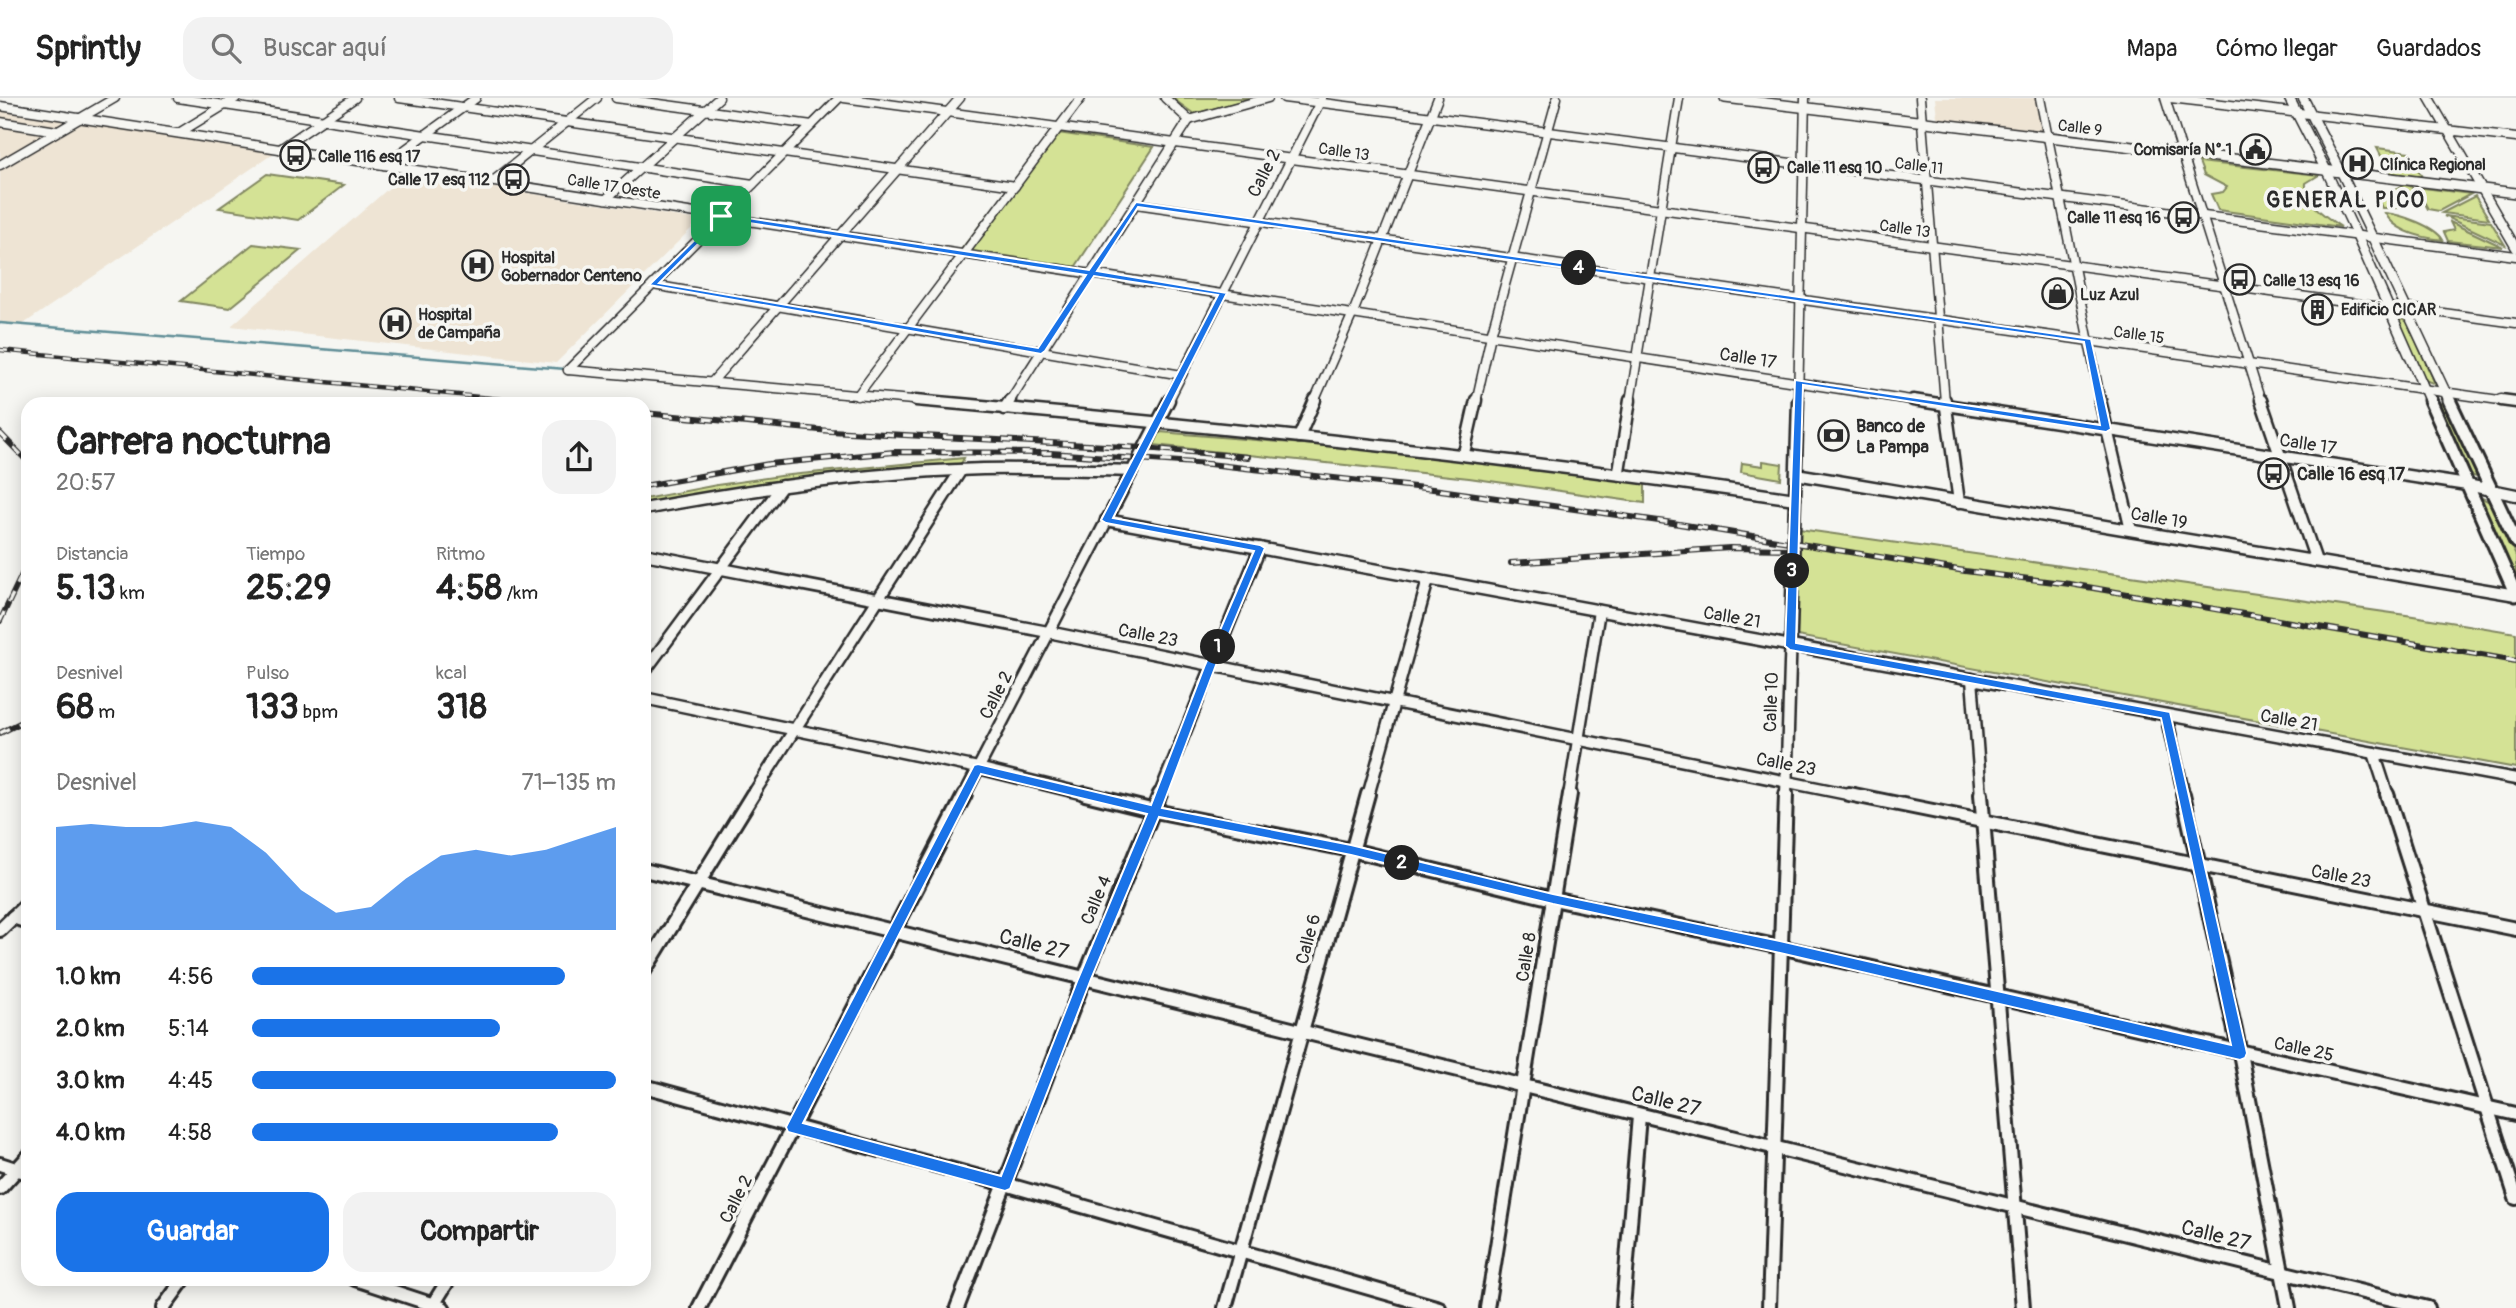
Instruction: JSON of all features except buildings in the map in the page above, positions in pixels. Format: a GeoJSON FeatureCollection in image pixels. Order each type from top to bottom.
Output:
{"type":"FeatureCollection","features":[{"type":"Feature","properties":{"kind":"main road","name":"Calle 9"},"geometry":{"type":"LineString","coordinates":[[1725,98],[2516,193]]}},
{"type":"Feature","properties":{"kind":"main road"},"geometry":{"type":"LineString","coordinates":[[2289,98],[2326,170]]}},
{"type":"Feature","properties":{"kind":"main road"},"geometry":{"type":"LineString","coordinates":[[2303,98],[2341,172]]}},
{"type":"Feature","properties":{"kind":"main road"},"geometry":{"type":"LineString","coordinates":[[2357,236],[2516,595]]}},
{"type":"Feature","properties":{"kind":"main road"},"geometry":{"type":"LineString","coordinates":[[2373,238],[2516,542]]}},
{"type":"Feature","properties":{"kind":"street"},"geometry":{"type":"LineString","coordinates":[[0,165],[115,98]]}},
{"type":"Feature","properties":{"kind":"street"},"geometry":{"type":"LineString","coordinates":[[178,98],[753,184]]}},
{"type":"Feature","properties":{"kind":"street"},"geometry":{"type":"LineString","coordinates":[[180,133],[236,98]]}},
{"type":"Feature","properties":{"kind":"street"},"geometry":{"type":"LineString","coordinates":[[280,149],[355,98]]}},
{"type":"Feature","properties":{"kind":"street"},"geometry":{"type":"LineString","coordinates":[[399,98],[1015,186]]}},
{"type":"Feature","properties":{"kind":"street"},"geometry":{"type":"LineString","coordinates":[[384,165],[476,98]]}},
{"type":"Feature","properties":{"kind":"street"},"geometry":{"type":"LineString","coordinates":[[494,181],[597,98]]}},
{"type":"Feature","properties":{"kind":"street"},"geometry":{"type":"LineString","coordinates":[[616,98],[812,125]]}},
{"type":"Feature","properties":{"kind":"street"},"geometry":{"type":"LineString","coordinates":[[606,199],[719,98]]}},
{"type":"Feature","properties":{"kind":"street"},"geometry":{"type":"LineString","coordinates":[[841,98],[568,370],[1464,453],[1619,471],[1795,499]]}},
{"type":"Feature","properties":{"kind":"street","name":"Calle 13"},"geometry":{"type":"LineString","coordinates":[[841,98],[2223,286],[2516,323]]}},
{"type":"Feature","properties":{"kind":"street"},"geometry":{"type":"LineString","coordinates":[[712,382],[960,98]]}},
{"type":"Feature","properties":{"kind":"street"},"geometry":{"type":"LineString","coordinates":[[857,396],[1081,98]]}},
{"type":"Feature","properties":{"kind":"street"},"geometry":{"type":"LineString","coordinates":[[1165,98],[1189,120]]}},
{"type":"Feature","properties":{"kind":"street"},"geometry":{"type":"LineString","coordinates":[[1004,409],[1189,120],[1268,98]]}},
{"type":"Feature","properties":{"kind":"street","name":"Calle 11"},"geometry":{"type":"LineString","coordinates":[[1284,98],[1321,100],[1431,117],[2516,256]]}},
{"type":"Feature","properties":{"kind":"street"},"geometry":{"type":"LineString","coordinates":[[1299,437],[1353,313],[1438,98]]}},
{"type":"Feature","properties":{"kind":"street"},"geometry":{"type":"LineString","coordinates":[[1464,453],[1491,335],[1557,98]]}},
{"type":"Feature","properties":{"kind":"street"},"geometry":{"type":"LineString","coordinates":[[1619,471],[1679,98]]}},
{"type":"Feature","properties":{"kind":"street","name":"Calle 10"},"geometry":{"type":"LineString","coordinates":[[1769,1308],[1796,474],[1805,98]]}},
{"type":"Feature","properties":{"kind":"street"},"geometry":{"type":"LineString","coordinates":[[1920,98],[1945,404],[1959,502]]}},
{"type":"Feature","properties":{"kind":"street"},"geometry":{"type":"LineString","coordinates":[[2040,98],[2106,429],[2131,530]]}},
{"type":"Feature","properties":{"kind":"street"},"geometry":{"type":"LineString","coordinates":[[2316,561],[2278,456],[2180,154],[2167,98],[2516,138]]}},
{"type":"Feature","properties":{"kind":"street"},"geometry":{"type":"LineString","coordinates":[[2429,98],[2516,248]]}},
{"type":"Feature","properties":{"kind":"street","name":"Calle 2"},"geometry":{"type":"LineString","coordinates":[[699,1308],[1182,375],[1321,100]]}},
{"type":"Feature","properties":{"kind":"street","name":"Calle 17 Oeste"},"geometry":{"type":"LineString","coordinates":[[0,106],[1223,293]]}},
{"type":"Feature","properties":{"kind":"street"},"geometry":{"type":"LineString","coordinates":[[0,122],[57,131]]}},
{"type":"Feature","properties":{"kind":"street"},"geometry":{"type":"LineString","coordinates":[[2326,170],[2357,236]]}},
{"type":"Feature","properties":{"kind":"street"},"geometry":{"type":"LineString","coordinates":[[2341,172],[2373,238]]}},
{"type":"Feature","properties":{"kind":"street","name":"Calle 15"},"geometry":{"type":"LineString","coordinates":[[1136,204],[2516,402]]}},
{"type":"Feature","properties":{"kind":"street"},"geometry":{"type":"LineString","coordinates":[[653,285],[1182,375]]}},
{"type":"Feature","properties":{"kind":"street","name":"Calle 17"},"geometry":{"type":"LineString","coordinates":[[1223,293],[2467,485],[2516,495]]}},
{"type":"Feature","properties":{"kind":"street"},"geometry":{"type":"LineString","coordinates":[[651,960],[793,730],[961,470]]}},
{"type":"Feature","properties":{"kind":"street"},"geometry":{"type":"LineString","coordinates":[[651,508],[782,486],[961,470],[1132,471]]}},
{"type":"Feature","properties":{"kind":"street","name":"Calle 19"},"geometry":{"type":"LineString","coordinates":[[1796,474],[2516,595]]}},
{"type":"Feature","properties":{"kind":"street"},"geometry":{"type":"LineString","coordinates":[[651,663],[782,486]]}},
{"type":"Feature","properties":{"kind":"street","name":"Calle 21"},"geometry":{"type":"LineString","coordinates":[[1106,520],[2516,779]]}},
{"type":"Feature","properties":{"kind":"street","name":"Calle 4"},"geometry":{"type":"LineString","coordinates":[[957,1308],[1084,979],[1155,811],[1211,665],[1260,548]]}},
{"type":"Feature","properties":{"kind":"street","name":"Calle 23"},"geometry":{"type":"LineString","coordinates":[[651,555],[1048,632],[2516,929]]}},
{"type":"Feature","properties":{"kind":"street","name":"Calle 6"},"geometry":{"type":"LineString","coordinates":[[1225,1308],[1428,580]]}},
{"type":"Feature","properties":{"kind":"street","name":"Calle 8"},"geometry":{"type":"LineString","coordinates":[[1487,1308],[1599,611]]}},
{"type":"Feature","properties":{"kind":"street"},"geometry":{"type":"LineString","coordinates":[[1972,679],[2023,1308]]}},
{"type":"Feature","properties":{"kind":"street","name":"Calle 25"},"geometry":{"type":"LineString","coordinates":[[651,700],[978,768],[1155,811],[1351,850],[1553,899],[1780,947],[2516,1114]]}},
{"type":"Feature","properties":{"kind":"street"},"geometry":{"type":"LineString","coordinates":[[2166,715],[2240,1053],[2289,1308]]}},
{"type":"Feature","properties":{"kind":"street"},"geometry":{"type":"LineString","coordinates":[[2374,753],[2516,1198]]}},
{"type":"Feature","properties":{"kind":"street","name":"Calle 27"},"geometry":{"type":"LineString","coordinates":[[651,872],[1774,1150],[2428,1308]]}},
{"type":"Feature","properties":{"kind":"street"},"geometry":{"type":"LineString","coordinates":[[0,930],[21,909]]}},
{"type":"Feature","properties":{"kind":"street"},"geometry":{"type":"LineString","coordinates":[[13,918],[21,920]]}},
{"type":"Feature","properties":{"kind":"street"},"geometry":{"type":"LineString","coordinates":[[651,1088],[1005,1184],[1439,1308]]}},
{"type":"Feature","properties":{"kind":"street"},"geometry":{"type":"LineString","coordinates":[[1623,1308],[1639,1116]]}},
{"type":"Feature","properties":{"kind":"street"},"geometry":{"type":"LineString","coordinates":[[0,1164],[21,1172]]}},
{"type":"Feature","properties":{"kind":"street"},"geometry":{"type":"LineString","coordinates":[[0,1188],[21,1173]]}},
{"type":"Feature","properties":{"kind":"street"},"geometry":{"type":"LineString","coordinates":[[163,1308],[179,1286]]}},
{"type":"Feature","properties":{"kind":"street"},"geometry":{"type":"LineString","coordinates":[[375,1286],[436,1307],[446,1286]]}},
{"type":"Feature","properties":{"kind":"shaded area"},"geometry":{"type":"Polygon","coordinates":[[[1935,98],[2037,98],[2044,132],[1944,121],[1937,117],[1935,98]]]}},
{"type":"Feature","properties":{"kind":"shaded area"},"geometry":{"type":"Polygon","coordinates":[[[0,106],[280,149],[22,325],[0,323],[0,106]]]}},
{"type":"Feature","properties":{"kind":"shaded area"},"geometry":{"type":"Polygon","coordinates":[[[405,174],[700,220],[556,363],[231,326],[405,174]]]}},
{"type":"Feature","properties":{"kind":"green space"},"geometry":{"type":"Polygon","coordinates":[[[1172,98],[1254,98],[1194,114],[1172,98]]]}},
{"type":"Feature","properties":{"kind":"green space"},"geometry":{"type":"Polygon","coordinates":[[[1051,132],[1154,147],[1074,269],[960,251],[1051,132]]]}},
{"type":"Feature","properties":{"kind":"green space"},"geometry":{"type":"Polygon","coordinates":[[[2377,148],[2409,152],[2422,177],[2390,173],[2377,148]]]}},
{"type":"Feature","properties":{"kind":"green space"},"geometry":{"type":"Polygon","coordinates":[[[2199,162],[2319,175],[2306,183],[2306,190],[2317,209],[2341,227],[2218,210],[2211,194],[2223,192],[2227,187],[2204,175],[2199,162]]]}},
{"type":"Feature","properties":{"kind":"green space"},"geometry":{"type":"Polygon","coordinates":[[[267,174],[344,185],[298,220],[219,208],[267,174]]]}},
{"type":"Feature","properties":{"kind":"green space"},"geometry":{"type":"Polygon","coordinates":[[[2404,185],[2411,186],[2418,201],[2397,208],[2382,208],[2377,198],[2404,185]]]}},
{"type":"Feature","properties":{"kind":"green space"},"geometry":{"type":"Polygon","coordinates":[[[2416,187],[2471,194],[2439,211],[2428,209],[2416,187]]]}},
{"type":"Feature","properties":{"kind":"green space"},"geometry":{"type":"Polygon","coordinates":[[[2475,196],[2489,219],[2442,213],[2475,196]]]}},
{"type":"Feature","properties":{"kind":"green space"},"geometry":{"type":"Polygon","coordinates":[[[2385,213],[2417,222],[2433,230],[2443,240],[2419,236],[2403,229],[2385,213]]]}},
{"type":"Feature","properties":{"kind":"green space"},"geometry":{"type":"Polygon","coordinates":[[[2444,216],[2491,222],[2505,245],[2444,216]]]}},
{"type":"Feature","properties":{"kind":"green space"},"geometry":{"type":"Polygon","coordinates":[[[2450,222],[2503,247],[2448,241],[2444,232],[2454,230],[2450,222]]]}},
{"type":"Feature","properties":{"kind":"green space"},"geometry":{"type":"Polygon","coordinates":[[[253,244],[301,250],[230,308],[181,301],[253,244]]]}},
{"type":"Feature","properties":{"kind":"green space"},"geometry":{"type":"Polygon","coordinates":[[[2397,318],[2407,321],[2435,384],[2425,380],[2397,318]]]}},
{"type":"Feature","properties":{"kind":"green space"},"geometry":{"type":"Polygon","coordinates":[[[2437,402],[2447,406],[2479,478],[2468,474],[2437,402]]]}},
{"type":"Feature","properties":{"kind":"green space"},"geometry":{"type":"Polygon","coordinates":[[[1160,432],[1437,455],[1645,479],[1645,503],[1469,478],[1154,445],[1160,432]]]}},
{"type":"Feature","properties":{"kind":"green space"},"geometry":{"type":"Polygon","coordinates":[[[964,458],[960,466],[762,486],[651,504],[651,498],[780,476],[964,458]]]}},
{"type":"Feature","properties":{"kind":"green space"},"geometry":{"type":"Polygon","coordinates":[[[1763,461],[1782,464],[1781,479],[1741,472],[1742,463],[1763,466],[1763,461]]]}},
{"type":"Feature","properties":{"kind":"green space"},"geometry":{"type":"Polygon","coordinates":[[[2480,497],[2490,502],[2516,556],[2516,581],[2480,497]]]}},
{"type":"Feature","properties":{"kind":"green space"},"geometry":{"type":"Polygon","coordinates":[[[1799,529],[2516,633],[2516,768],[1797,636],[1799,529]]]}},
{"type":"Feature","properties":{"kind":"waterway"},"geometry":{"type":"LineString","coordinates":[[0,323],[566,369]]}},
{"type":"Feature","properties":{"kind":"railway"},"geometry":{"type":"LineString","coordinates":[[0,350],[479,397]]}},
{"type":"Feature","properties":{"kind":"railway"},"geometry":{"type":"LineString","coordinates":[[651,414],[830,431],[1144,448],[1248,457]]}},
{"type":"Feature","properties":{"kind":"railway"},"geometry":{"type":"LineString","coordinates":[[0,433],[21,455]]}},
{"type":"Feature","properties":{"kind":"railway"},"geometry":{"type":"LineString","coordinates":[[651,485],[769,464],[894,452],[1051,453],[1209,464],[1433,489],[1673,523],[1965,571],[2070,584],[2516,661]]}},
{"type":"Feature","properties":{"kind":"railway"},"geometry":{"type":"LineString","coordinates":[[1511,563],[1730,548],[1793,549]]}},
{"type":"Feature","properties":{"kind":"railway"},"geometry":{"type":"LineString","coordinates":[[0,621],[21,577]]}},
{"type":"Feature","properties":{"kind":"railway"},"geometry":{"type":"LineString","coordinates":[[0,733],[21,722]]}},
{"type":"Feature","properties":{"kind":"place","name":"Comisaría N° 1"},"geometry":{"type":"Point","coordinates":[2255,149]}},
{"type":"Feature","properties":{"kind":"place","name":"Calle 116 esq 17"},"geometry":{"type":"Point","coordinates":[295,156]}},
{"type":"Feature","properties":{"kind":"place","name":"Clínica Regional"},"geometry":{"type":"Point","coordinates":[2357,164]}},
{"type":"Feature","properties":{"kind":"place","name":"Calle 11 esq 10"},"geometry":{"type":"Point","coordinates":[1764,167]}},
{"type":"Feature","properties":{"kind":"place","name":"Calle 17 esq 112"},"geometry":{"type":"Point","coordinates":[513,179]}},
{"type":"Feature","properties":{"kind":"place","name":"Calle 11 esq 16"},"geometry":{"type":"Point","coordinates":[2184,217]}},
{"type":"Feature","properties":{"kind":"place","name":"Hospital Gobernador Centeno"},"geometry":{"type":"Point","coordinates":[478,266]}},
{"type":"Feature","properties":{"kind":"place","name":"Calle 13 esq 16"},"geometry":{"type":"Point","coordinates":[2240,280]}},
{"type":"Feature","properties":{"kind":"place","name":"Luz Azul"},"geometry":{"type":"Point","coordinates":[2057,294]}},
{"type":"Feature","properties":{"kind":"place","name":"Edificio CICAR"},"geometry":{"type":"Point","coordinates":[2318,309]}},
{"type":"Feature","properties":{"kind":"place","name":"Hospital de Campaña"},"geometry":{"type":"Point","coordinates":[395,323]}},
{"type":"Feature","properties":{"kind":"place","name":"Banco de La Pampa"},"geometry":{"type":"Point","coordinates":[1833,436]}},
{"type":"Feature","properties":{"kind":"place","name":"Calle 16 esq 17"},"geometry":{"type":"Point","coordinates":[2274,474]}},
{"type":"Feature","properties":{"kind":"district","name":"GENERAL PICO"},"geometry":{"type":"Point","coordinates":[2346,200]}},
{"type":"Feature","properties":{"kind":"route"},"geometry":{"type":"LineString","coordinates":[[721,216],[653,285],[1041,351],[1091,273],[1136,204],[2088,340],[2106,429],[1798,382],[1790,646],[2166,715],[2240,1053],[1780,947],[1553,899],[1351,850],[1155,811],[978,768],[793,1127],[1005,1184],[1084,979],[1155,811],[1211,665],[1260,548],[1106,520],[1223,293],[1091,273],[721,216]]}}]}
